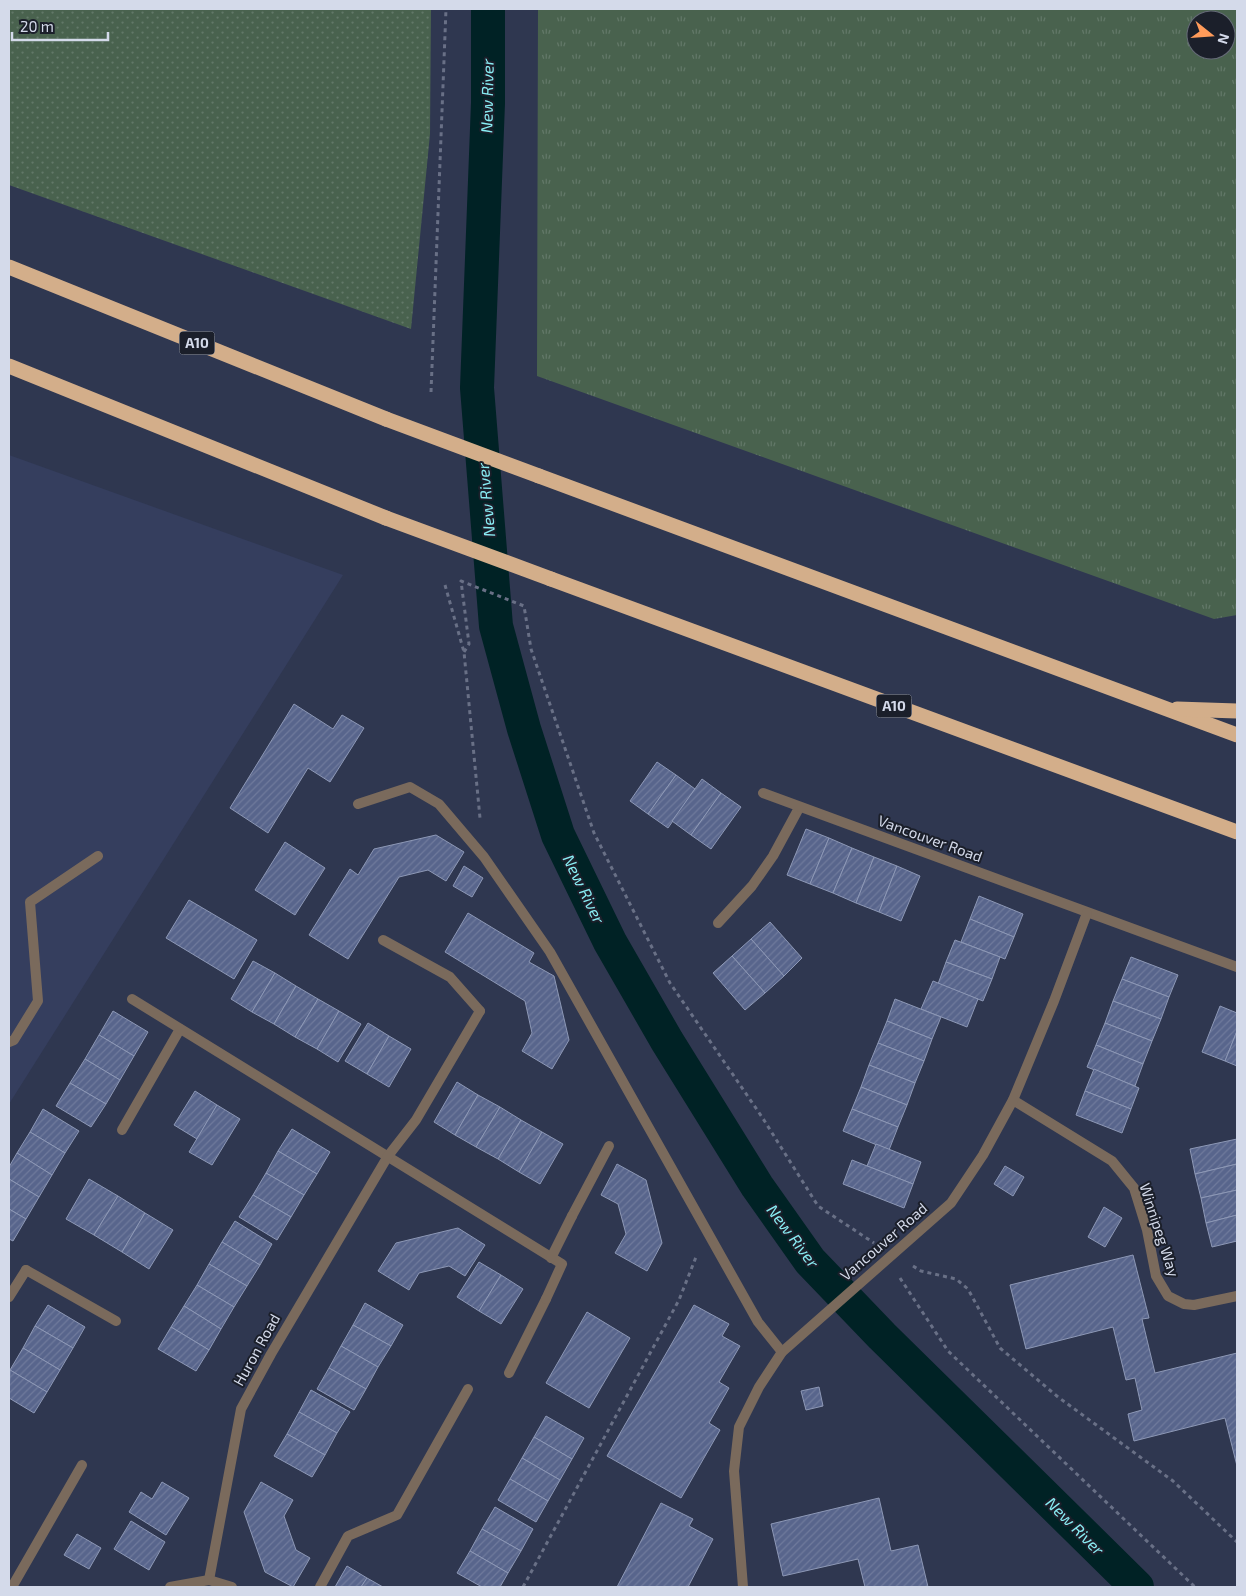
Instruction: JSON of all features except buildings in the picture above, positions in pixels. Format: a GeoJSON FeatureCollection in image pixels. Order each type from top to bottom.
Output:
{"type":"FeatureCollection","features":[{"type":"Feature","properties":{"kind":"highway","name":"A10"},"geometry":{"type":"LineString","coordinates":[[9,267],[386,419],[1237,735]]}},
{"type":"Feature","properties":{"kind":"highway","name":"A10"},"geometry":{"type":"LineString","coordinates":[[9,366],[386,518],[1237,832]]}},
{"type":"Feature","properties":{"kind":"highway"},"geometry":{"type":"LineString","coordinates":[[1163,708],[1237,711]]}},
{"type":"Feature","properties":{"kind":"street"},"geometry":{"type":"LineString","coordinates":[[358,804],[410,787],[439,804],[484,858],[550,952],[597,1039],[707,1229],[758,1322],[782,1352]]}},
{"type":"Feature","properties":{"kind":"street","name":"Vancouver Road"},"geometry":{"type":"LineString","coordinates":[[763,793],[799,808],[1237,967]]}},
{"type":"Feature","properties":{"kind":"street"},"geometry":{"type":"LineString","coordinates":[[718,923],[752,886],[773,856],[799,808]]}},
{"type":"Feature","properties":{"kind":"street"},"geometry":{"type":"LineString","coordinates":[[9,1042],[14,1040],[38,1001],[30,902],[98,856]]}},
{"type":"Feature","properties":{"kind":"street","name":"Vancouver Road"},"geometry":{"type":"LineString","coordinates":[[743,1587],[741,1541],[734,1471],[738,1427],[759,1387],[782,1352],[951,1203],[982,1155],[1013,1100],[1054,1001],[1086,913]]}},
{"type":"Feature","properties":{"kind":"street","name":"Huron Road"},"geometry":{"type":"LineString","coordinates":[[209,1580],[241,1409],[388,1156],[416,1120],[480,1011],[450,977],[383,940]]}},
{"type":"Feature","properties":{"kind":"street"},"geometry":{"type":"LineString","coordinates":[[132,999],[562,1264],[509,1373]]}},
{"type":"Feature","properties":{"kind":"street"},"geometry":{"type":"LineString","coordinates":[[122,1130],[180,1029]]}},
{"type":"Feature","properties":{"kind":"street","name":"Winnipeg Way"},"geometry":{"type":"LineString","coordinates":[[1013,1100],[1112,1161],[1134,1188],[1147,1230],[1156,1276],[1168,1296],[1184,1304],[1194,1305],[1237,1296]]}},
{"type":"Feature","properties":{"kind":"street"},"geometry":{"type":"LineString","coordinates":[[551,1258],[609,1146]]}},
{"type":"Feature","properties":{"kind":"street"},"geometry":{"type":"LineString","coordinates":[[9,1297],[26,1270],[116,1321]]}},
{"type":"Feature","properties":{"kind":"street"},"geometry":{"type":"LineString","coordinates":[[320,1587],[348,1536],[397,1515],[468,1389]]}},
{"type":"Feature","properties":{"kind":"street"},"geometry":{"type":"LineString","coordinates":[[12,1587],[82,1464]]}},
{"type":"Feature","properties":{"kind":"street"},"geometry":{"type":"LineString","coordinates":[[170,1587],[209,1580],[232,1587]]}},
{"type":"Feature","properties":{"kind":"path"},"geometry":{"type":"LineString","coordinates":[[431,392],[446,9]]}},
{"type":"Feature","properties":{"kind":"path"},"geometry":{"type":"LineString","coordinates":[[464,652],[470,644],[461,581],[524,606],[531,649],[594,833],[670,983],[762,1117],[818,1206],[871,1240]]}},
{"type":"Feature","properties":{"kind":"path"},"geometry":{"type":"LineString","coordinates":[[445,585],[464,652],[484,858]]}},
{"type":"Feature","properties":{"kind":"path"},"geometry":{"type":"LineString","coordinates":[[524,1587],[679,1300],[707,1229]]}},
{"type":"Feature","properties":{"kind":"path"},"geometry":{"type":"LineString","coordinates":[[911,1265],[921,1271],[956,1279],[968,1289],[1000,1348],[1058,1398],[1173,1481],[1237,1542]]}},
{"type":"Feature","properties":{"kind":"path"},"geometry":{"type":"LineString","coordinates":[[901,1280],[948,1351],[1195,1587]]}},
{"type":"Feature","properties":{"kind":"shaded area"},"geometry":{"type":"Polygon","coordinates":[[[9,455],[343,575],[9,1104],[9,455]]]}},
{"type":"Feature","properties":{"kind":"green space"},"geometry":{"type":"Polygon","coordinates":[[[9,9],[431,9],[430,134],[411,329],[9,185],[9,9]]]}},
{"type":"Feature","properties":{"kind":"green space"},"geometry":{"type":"Polygon","coordinates":[[[538,9],[1237,9],[1237,615],[1214,619],[537,376],[538,9]]]}},
{"type":"Feature","properties":{"kind":"waterway","name":"New River"},"geometry":{"type":"LineString","coordinates":[[488,9],[488,103],[477,388],[496,626],[524,729],[558,835],[610,942],[667,1041],[757,1186],[810,1261],[882,1336],[1137,1587]]}}]}
